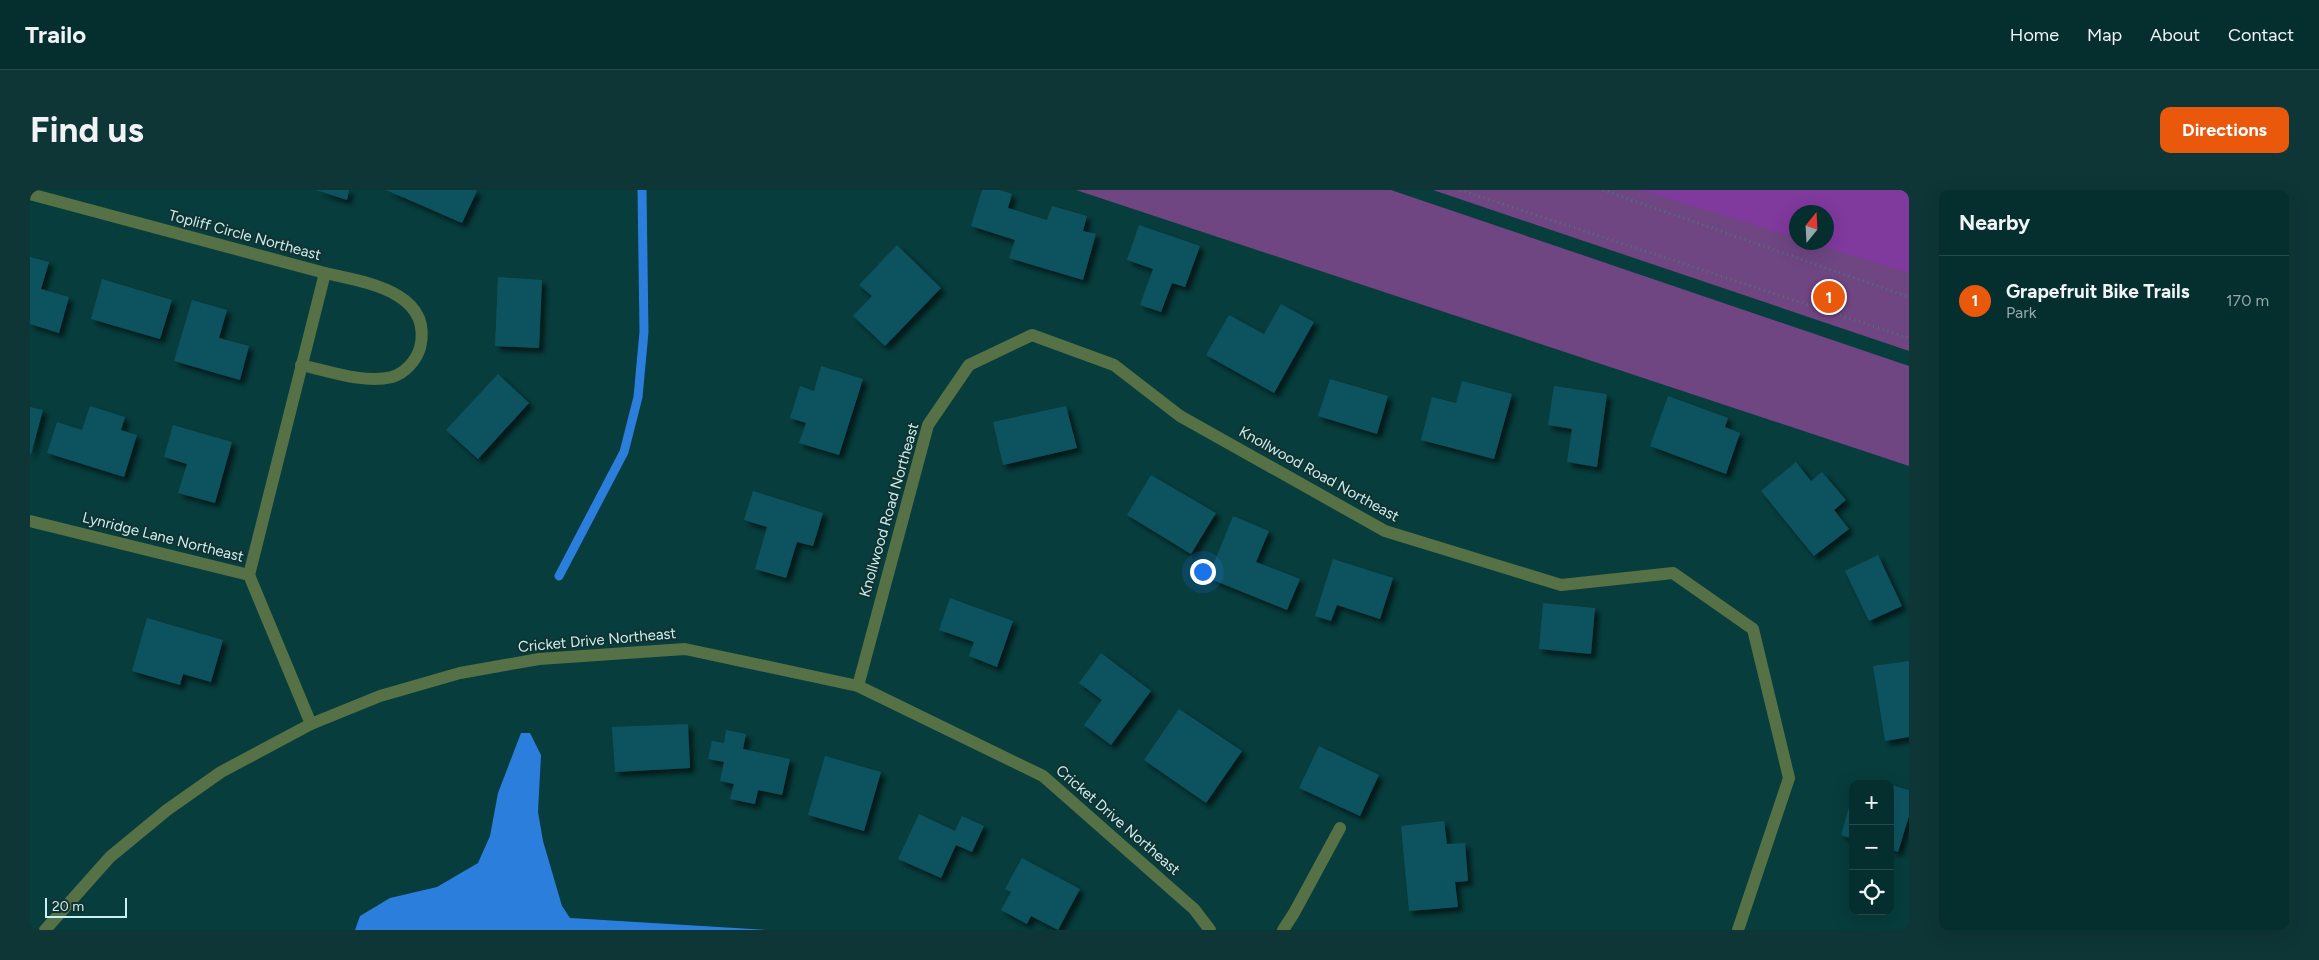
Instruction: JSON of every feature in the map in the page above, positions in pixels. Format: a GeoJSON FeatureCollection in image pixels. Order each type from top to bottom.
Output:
{"type":"FeatureCollection","features":[{"type":"Feature","properties":{"kind":"street","name":"Topliff Circle Northeast"},"geometry":{"type":"LineString","coordinates":[[30,194],[325,273],[249,575]]}},
{"type":"Feature","properties":{"kind":"street"},"geometry":{"type":"LineString","coordinates":[[302,365],[352,376],[393,377],[415,361],[419,349],[422,336],[419,322],[412,308],[402,298],[380,286],[325,273]]}},
{"type":"Feature","properties":{"kind":"street","name":"Knollwood Road Northeast"},"geometry":{"type":"LineString","coordinates":[[858,686],[928,425],[969,365],[1032,335],[1114,365],[1180,416],[1385,531],[1561,585],[1673,573],[1753,629],[1789,778],[1738,930]]}},
{"type":"Feature","properties":{"kind":"street","name":"Lynridge Lane Northeast"},"geometry":{"type":"LineString","coordinates":[[30,521],[249,575],[311,724]]}},
{"type":"Feature","properties":{"kind":"street","name":"Cricket Drive Northeast"},"geometry":{"type":"LineString","coordinates":[[44,930],[110,857],[167,810],[221,772],[311,724],[380,696],[460,673],[539,659],[685,649],[858,686],[1043,776],[1194,909],[1210,930]]}},
{"type":"Feature","properties":{"kind":"street"},"geometry":{"type":"LineString","coordinates":[[1283,930],[1340,828]]}},
{"type":"Feature","properties":{"kind":"path"},"geometry":{"type":"LineString","coordinates":[[1460,190],[1909,338]]}},
{"type":"Feature","properties":{"kind":"path"},"geometry":{"type":"LineString","coordinates":[[1603,190],[1909,297]]}},
{"type":"Feature","properties":{"kind":"shaded area"},"geometry":{"type":"Polygon","coordinates":[[[1076,190],[1391,190],[1909,366],[1909,466],[1076,190]]]}},
{"type":"Feature","properties":{"kind":"shaded area"},"geometry":{"type":"Polygon","coordinates":[[[1433,190],[1909,190],[1909,351],[1433,190]]]}},
{"type":"Feature","properties":{"kind":"shaded area"},"geometry":{"type":"Polygon","coordinates":[[[1641,190],[1909,190],[1909,273],[1834,250],[1834,205],[1789,205],[1789,236],[1641,190]]]}},
{"type":"Feature","properties":{"kind":"water"},"geometry":{"type":"Polygon","coordinates":[[[521,733],[530,733],[541,755],[538,812],[543,841],[562,906],[570,918],[767,930],[355,930],[360,916],[390,898],[437,887],[478,863],[490,836],[498,793],[521,733]]]}},
{"type":"Feature","properties":{"kind":"building"},"geometry":{"type":"Polygon","coordinates":[[[316,190],[349,190],[347,200],[316,190]]]}},
{"type":"Feature","properties":{"kind":"building"},"geometry":{"type":"Polygon","coordinates":[[[386,190],[475,190],[477,191],[462,223],[386,190]]]}},
{"type":"Feature","properties":{"kind":"building"},"geometry":{"type":"Polygon","coordinates":[[[982,190],[1000,190],[1012,194],[1008,208],[1047,220],[1052,206],[1087,216],[1083,231],[1096,234],[1083,280],[1009,258],[1015,240],[971,226],[982,190]]]}},
{"type":"Feature","properties":{"kind":"building"},"geometry":{"type":"Polygon","coordinates":[[[1139,225],[1200,246],[1185,287],[1172,283],[1161,312],[1140,305],[1153,269],[1127,260],[1139,225]]]}},
{"type":"Feature","properties":{"kind":"building"},"geometry":{"type":"Polygon","coordinates":[[[897,245],[941,288],[885,346],[853,316],[872,296],[859,285],[897,245]]]}},
{"type":"Feature","properties":{"kind":"building"},"geometry":{"type":"Polygon","coordinates":[[[30,257],[49,262],[41,289],[69,297],[59,333],[30,324],[30,257]]]}},
{"type":"Feature","properties":{"kind":"building"},"geometry":{"type":"Polygon","coordinates":[[[498,277],[542,280],[539,348],[495,346],[498,277]]]}},
{"type":"Feature","properties":{"kind":"building"},"geometry":{"type":"Polygon","coordinates":[[[102,279],[172,300],[160,339],[91,319],[102,279]]]}},
{"type":"Feature","properties":{"kind":"building"},"geometry":{"type":"Polygon","coordinates":[[[192,300],[227,310],[219,338],[249,346],[240,380],[174,361],[192,300]]]}},
{"type":"Feature","properties":{"kind":"building"},"geometry":{"type":"Polygon","coordinates":[[[1281,304],[1314,322],[1274,393],[1206,355],[1229,315],[1264,334],[1281,304]]]}},
{"type":"Feature","properties":{"kind":"building"},"geometry":{"type":"Polygon","coordinates":[[[821,366],[863,379],[839,455],[799,443],[806,423],[790,418],[800,386],[814,391],[821,366]]]}},
{"type":"Feature","properties":{"kind":"building"},"geometry":{"type":"Polygon","coordinates":[[[498,374],[529,403],[478,459],[446,430],[498,374]]]}},
{"type":"Feature","properties":{"kind":"building"},"geometry":{"type":"Polygon","coordinates":[[[1330,379],[1388,396],[1377,434],[1318,416],[1330,379]]]}},
{"type":"Feature","properties":{"kind":"building"},"geometry":{"type":"Polygon","coordinates":[[[1462,381],[1512,394],[1494,459],[1421,440],[1432,397],[1456,403],[1462,381]]]}},
{"type":"Feature","properties":{"kind":"building"},"geometry":{"type":"Polygon","coordinates":[[[1554,386],[1607,394],[1597,467],[1567,462],[1572,429],[1548,425],[1554,386]]]}},
{"type":"Feature","properties":{"kind":"building"},"geometry":{"type":"Polygon","coordinates":[[[1668,396],[1728,418],[1725,427],[1740,433],[1726,474],[1650,446],[1668,396]]]}},
{"type":"Feature","properties":{"kind":"building"},"geometry":{"type":"Polygon","coordinates":[[[90,406],[125,417],[121,430],[137,435],[124,477],[47,453],[57,422],[82,430],[90,406]]]}},
{"type":"Feature","properties":{"kind":"building"},"geometry":{"type":"Polygon","coordinates":[[[1066,406],[1077,448],[1003,465],[993,422],[1066,406]]]}},
{"type":"Feature","properties":{"kind":"building"},"geometry":{"type":"Polygon","coordinates":[[[30,407],[43,410],[31,454],[30,454],[30,407]]]}},
{"type":"Feature","properties":{"kind":"building"},"geometry":{"type":"Polygon","coordinates":[[[173,425],[232,442],[215,503],[178,493],[187,464],[164,457],[173,425]]]}},
{"type":"Feature","properties":{"kind":"building"},"geometry":{"type":"Polygon","coordinates":[[[1796,462],[1811,481],[1822,472],[1846,500],[1834,510],[1849,529],[1814,556],[1761,491],[1796,462]]]}},
{"type":"Feature","properties":{"kind":"building"},"geometry":{"type":"Polygon","coordinates":[[[1151,475],[1216,513],[1191,554],[1127,515],[1151,475]]]}},
{"type":"Feature","properties":{"kind":"building"},"geometry":{"type":"Polygon","coordinates":[[[753,491],[823,513],[813,546],[797,542],[786,578],[755,569],[767,527],[744,520],[753,491]]]}},
{"type":"Feature","properties":{"kind":"building"},"geometry":{"type":"Polygon","coordinates":[[[1233,516],[1269,531],[1256,562],[1300,579],[1287,610],[1208,578],[1233,516]]]}},
{"type":"Feature","properties":{"kind":"building"},"geometry":{"type":"Polygon","coordinates":[[[1878,555],[1902,606],[1869,621],[1845,571],[1878,555]]]}},
{"type":"Feature","properties":{"kind":"building"},"geometry":{"type":"Polygon","coordinates":[[[1333,559],[1393,578],[1380,619],[1337,605],[1331,621],[1315,616],[1333,559]]]}},
{"type":"Feature","properties":{"kind":"building"},"geometry":{"type":"Polygon","coordinates":[[[950,598],[1013,621],[997,667],[969,656],[974,642],[939,630],[950,598]]]}},
{"type":"Feature","properties":{"kind":"building"},"geometry":{"type":"Polygon","coordinates":[[[1543,603],[1595,608],[1591,654],[1539,649],[1543,603]]]}},
{"type":"Feature","properties":{"kind":"building"},"geometry":{"type":"Polygon","coordinates":[[[147,618],[223,640],[211,682],[183,674],[180,685],[132,671],[147,618]]]}},
{"type":"Feature","properties":{"kind":"building"},"geometry":{"type":"Polygon","coordinates":[[[1101,653],[1151,691],[1111,745],[1084,725],[1102,700],[1079,683],[1101,653]]]}},
{"type":"Feature","properties":{"kind":"building"},"geometry":{"type":"Polygon","coordinates":[[[1909,661],[1909,737],[1885,741],[1873,666],[1909,661]]]}},
{"type":"Feature","properties":{"kind":"building"},"geometry":{"type":"Polygon","coordinates":[[[1179,709],[1242,751],[1206,803],[1144,760],[1179,709]]]}},
{"type":"Feature","properties":{"kind":"building"},"geometry":{"type":"Polygon","coordinates":[[[688,724],[690,768],[615,772],[612,727],[688,724]]]}},
{"type":"Feature","properties":{"kind":"building"},"geometry":{"type":"Polygon","coordinates":[[[726,730],[746,734],[743,749],[790,759],[782,795],[758,790],[755,804],[730,799],[734,784],[720,781],[724,762],[708,759],[712,741],[724,743],[726,730]]]}},
{"type":"Feature","properties":{"kind":"building"},"geometry":{"type":"Polygon","coordinates":[[[1319,746],[1379,775],[1360,816],[1299,788],[1319,746]]]}},
{"type":"Feature","properties":{"kind":"building"},"geometry":{"type":"Polygon","coordinates":[[[825,756],[881,772],[864,831],[808,815],[825,756]]]}},
{"type":"Feature","properties":{"kind":"building"},"geometry":{"type":"Polygon","coordinates":[[[1894,786],[1909,790],[1909,816],[1898,852],[1894,850],[1894,786]]]}},
{"type":"Feature","properties":{"kind":"building"},"geometry":{"type":"Polygon","coordinates":[[[1849,807],[1849,838],[1841,835],[1849,807]]]}},
{"type":"Feature","properties":{"kind":"building"},"geometry":{"type":"Polygon","coordinates":[[[919,814],[955,831],[962,816],[984,826],[972,852],[956,845],[941,878],[898,859],[919,814]]]}},
{"type":"Feature","properties":{"kind":"building"},"geometry":{"type":"Polygon","coordinates":[[[1444,821],[1447,844],[1465,843],[1468,881],[1455,882],[1458,907],[1409,911],[1401,826],[1444,821]]]}},
{"type":"Feature","properties":{"kind":"building"},"geometry":{"type":"Polygon","coordinates":[[[1022,858],[1080,889],[1058,930],[1031,916],[1027,924],[1001,910],[1011,892],[1005,889],[1022,858]]]}},
{"type":"Feature","properties":{"kind":"waterway"},"geometry":{"type":"LineString","coordinates":[[559,576],[624,452],[638,397],[644,332],[642,190]]}},
{"type":"Feature","properties":{"kind":"place","name":"Grapefruit Bike Trails"},"geometry":{"type":"Point","coordinates":[1829,297]}}]}
